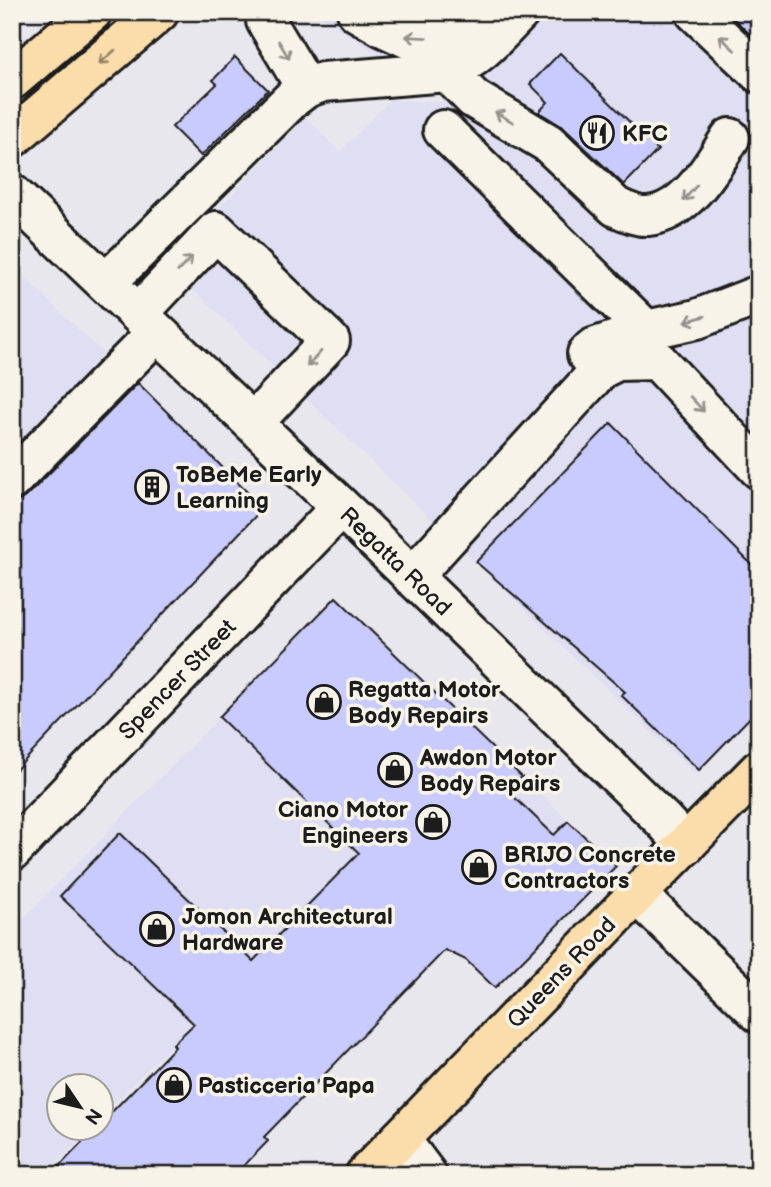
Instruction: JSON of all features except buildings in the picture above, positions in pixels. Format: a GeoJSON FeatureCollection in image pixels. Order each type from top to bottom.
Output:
{"type":"FeatureCollection","features":[{"type":"Feature","properties":{"kind":"main road"},"geometry":{"type":"LineString","coordinates":[[12,80],[92,12]]}},
{"type":"Feature","properties":{"kind":"main road"},"geometry":{"type":"LineString","coordinates":[[12,138],[159,12]]}},
{"type":"Feature","properties":{"kind":"main road","name":"Queens Road"},"geometry":{"type":"LineString","coordinates":[[365,1175],[759,770]]}},
{"type":"Feature","properties":{"kind":"street"},"geometry":{"type":"LineString","coordinates":[[268,12],[266,21],[306,88]]}},
{"type":"Feature","properties":{"kind":"street"},"geometry":{"type":"LineString","coordinates":[[357,12],[409,38],[436,37],[474,12]]}},
{"type":"Feature","properties":{"kind":"street"},"geometry":{"type":"LineString","coordinates":[[106,284],[306,88],[323,82],[447,72],[480,54],[520,12]]}},
{"type":"Feature","properties":{"kind":"street"},"geometry":{"type":"LineString","coordinates":[[695,12],[759,73]]}},
{"type":"Feature","properties":{"kind":"street"},"geometry":{"type":"LineString","coordinates":[[447,72],[474,99],[548,143],[616,207],[646,217],[664,213],[681,203],[712,167],[730,138]]}},
{"type":"Feature","properties":{"kind":"street"},"geometry":{"type":"LineString","coordinates":[[443,130],[759,468]]}},
{"type":"Feature","properties":{"kind":"street","name":"Regatta Road"},"geometry":{"type":"LineString","coordinates":[[12,194],[341,507],[686,845]]}},
{"type":"Feature","properties":{"kind":"street"},"geometry":{"type":"LineString","coordinates":[[12,480],[147,323],[216,231],[330,341],[253,424]]}},
{"type":"Feature","properties":{"kind":"street"},"geometry":{"type":"LineString","coordinates":[[406,570],[593,348],[644,345],[697,319],[759,295]]}},
{"type":"Feature","properties":{"kind":"street","name":"Spencer Street"},"geometry":{"type":"LineString","coordinates":[[12,851],[341,507]]}},
{"type":"Feature","properties":{"kind":"street"},"geometry":{"type":"LineString","coordinates":[[637,894],[759,1013]]}},
{"type":"Feature","properties":{"kind":"street"},"geometry":{"type":"LineString","coordinates":[[400,1139],[427,1175]]}},
{"type":"Feature","properties":{"kind":"shaded area"},"geometry":{"type":"Polygon","coordinates":[[[314,12],[759,12],[759,708],[695,774],[166,263],[306,117],[340,152],[390,100],[450,102],[314,12]]]}},
{"type":"Feature","properties":{"kind":"shaded area"},"geometry":{"type":"Polygon","coordinates":[[[12,265],[103,353],[12,454],[12,265]]]}},
{"type":"Feature","properties":{"kind":"shaded area"},"geometry":{"type":"Polygon","coordinates":[[[336,597],[616,866],[495,988],[358,853],[116,1102],[116,1072],[46,1072],[46,1142],[77,1142],[44,1175],[12,1175],[12,930],[336,597]]]}},
{"type":"Feature","properties":{"kind":"place","name":"KFC"},"geometry":{"type":"Point","coordinates":[597,133]}},
{"type":"Feature","properties":{"kind":"place","name":"ToBeMe Early Learning"},"geometry":{"type":"Point","coordinates":[152,487]}},
{"type":"Feature","properties":{"kind":"place","name":"Regatta Motor Body Repairs"},"geometry":{"type":"Point","coordinates":[324,702]}},
{"type":"Feature","properties":{"kind":"place","name":"Awdon Motor Body Repairs"},"geometry":{"type":"Point","coordinates":[395,770]}},
{"type":"Feature","properties":{"kind":"place","name":"Ciano Motor Engineers"},"geometry":{"type":"Point","coordinates":[433,822]}},
{"type":"Feature","properties":{"kind":"place","name":"BRIJO Concrete Contractors"},"geometry":{"type":"Point","coordinates":[479,867]}},
{"type":"Feature","properties":{"kind":"place","name":"Jomon Architectural Hardware"},"geometry":{"type":"Point","coordinates":[157,929]}},
{"type":"Feature","properties":{"kind":"place","name":"Pasticceria Papa"},"geometry":{"type":"Point","coordinates":[174,1085]}}]}
